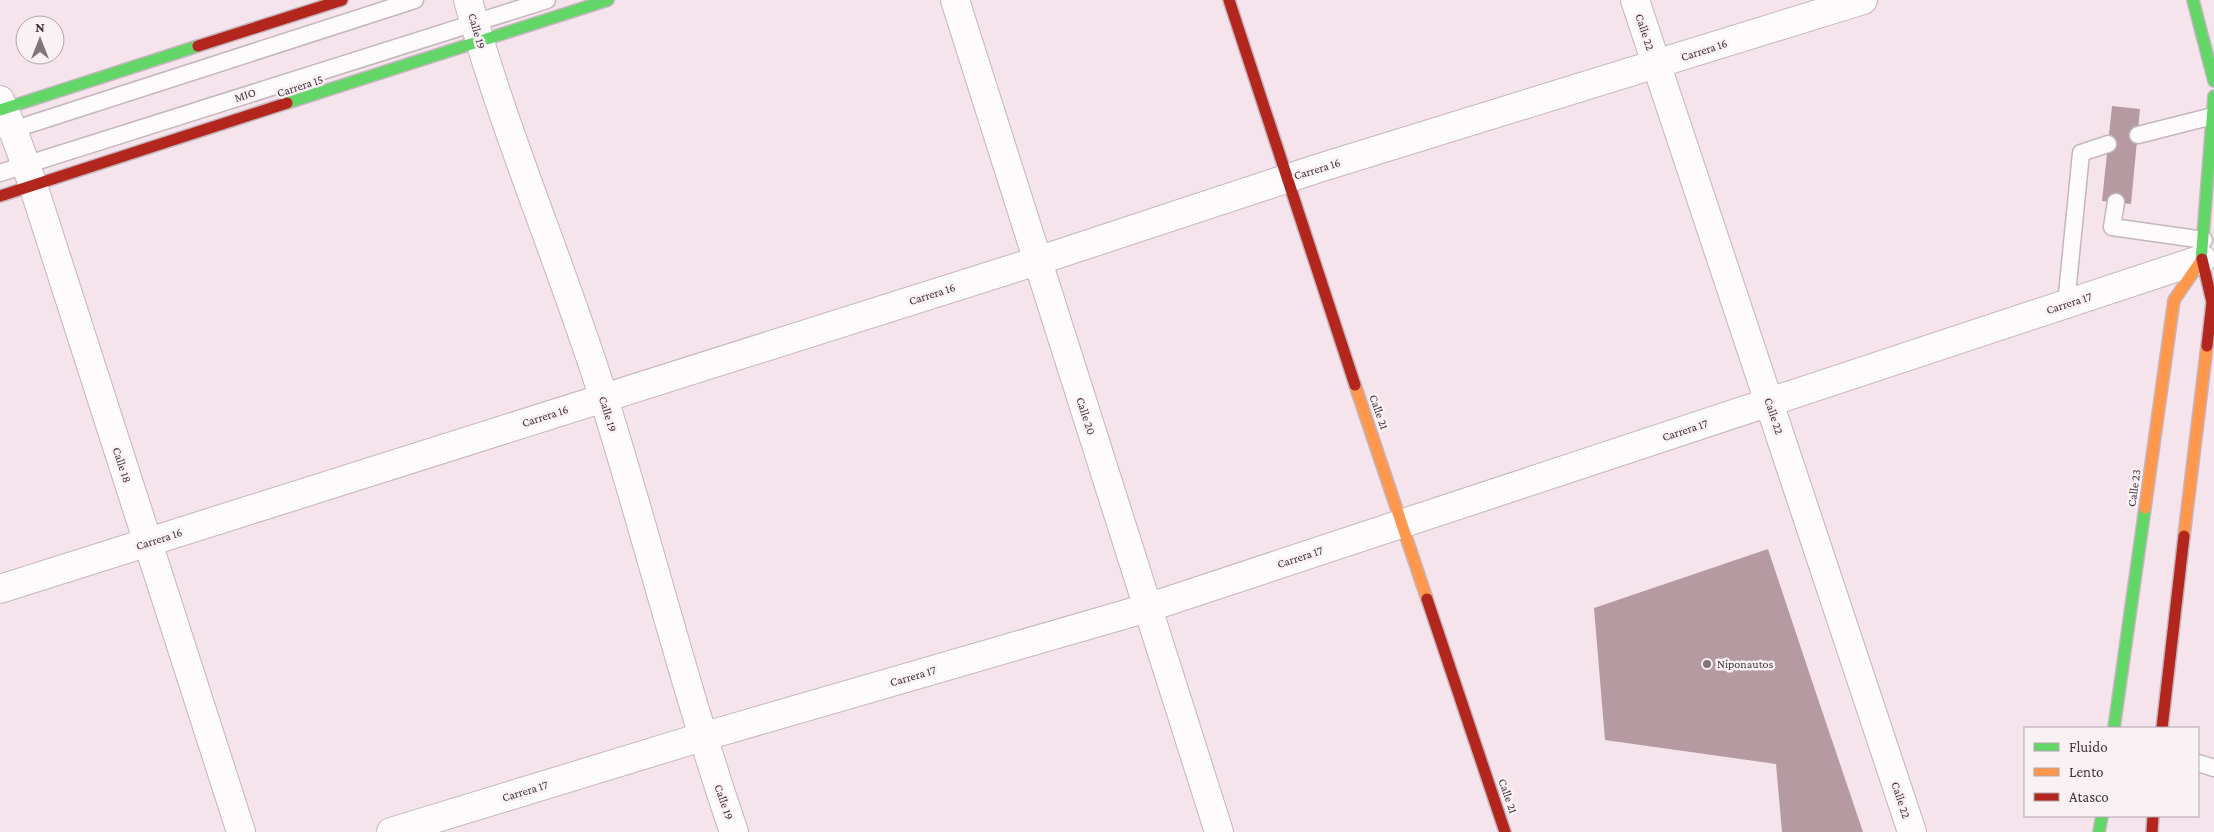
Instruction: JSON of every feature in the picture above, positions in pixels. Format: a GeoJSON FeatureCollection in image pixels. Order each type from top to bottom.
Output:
{"type":"FeatureCollection","features":[{"type":"Feature","properties":{"kind":"main road"},"geometry":{"type":"LineString","coordinates":[[3,116],[342,0]]}},
{"type":"Feature","properties":{"kind":"main road","name":"Carrera 15"},"geometry":{"type":"LineString","coordinates":[[0,196],[29,175],[474,22],[608,0]]}},
{"type":"Feature","properties":{"kind":"main road","name":"Calle 21"},"geometry":{"type":"LineString","coordinates":[[1229,0],[1286,179],[1505,832]]}},
{"type":"Feature","properties":{"kind":"main road"},"geometry":{"type":"LineString","coordinates":[[2193,0],[2214,81]]}},
{"type":"Feature","properties":{"kind":"main road"},"geometry":{"type":"LineString","coordinates":[[2162,727],[2212,302],[2203,250],[2214,96]]}},
{"type":"Feature","properties":{"kind":"main road","name":"Calle 23"},"geometry":{"type":"LineString","coordinates":[[2114,727],[2174,300],[2203,250]]}},
{"type":"Feature","properties":{"kind":"main road"},"geometry":{"type":"LineString","coordinates":[[2100,832],[2102,817]]}},
{"type":"Feature","properties":{"kind":"main road"},"geometry":{"type":"LineString","coordinates":[[2152,832],[2153,817]]}},
{"type":"Feature","properties":{"kind":"street","name":"Calle 20"},"geometry":{"type":"LineString","coordinates":[[955,0],[1219,832]]}},
{"type":"Feature","properties":{"kind":"street","name":"Calle 22"},"geometry":{"type":"LineString","coordinates":[[1635,0],[1912,832]]}},
{"type":"Feature","properties":{"kind":"street","name":"Carrera 16"},"geometry":{"type":"LineString","coordinates":[[0,589],[1037,261],[1286,179],[1863,0]]}},
{"type":"Feature","properties":{"kind":"street","name":"Calle 19"},"geometry":{"type":"LineString","coordinates":[[474,22],[603,398],[702,737],[734,832]]}},
{"type":"Feature","properties":{"kind":"street","name":"Calle 18"},"geometry":{"type":"LineString","coordinates":[[3,116],[29,175],[241,832]]}},
{"type":"Feature","properties":{"kind":"street","name":"Carrera 17"},"geometry":{"type":"LineString","coordinates":[[391,832],[702,737],[1147,608],[2066,304],[2203,250]]}},
{"type":"Feature","properties":{"kind":"lane"},"geometry":{"type":"LineString","coordinates":[[3,116],[415,0]]}},
{"type":"Feature","properties":{"kind":"lane","name":"MIO"},"geometry":{"type":"LineString","coordinates":[[0,173],[29,175],[474,22],[547,0]]}},
{"type":"Feature","properties":{"kind":"lane"},"geometry":{"type":"LineString","coordinates":[[2138,135],[2213,116]]}},
{"type":"Feature","properties":{"kind":"lane"},"geometry":{"type":"LineString","coordinates":[[2066,304],[2081,153],[2108,144]]}},
{"type":"Feature","properties":{"kind":"lane"},"geometry":{"type":"LineString","coordinates":[[2116,202],[2112,226],[2203,250]]}},
{"type":"Feature","properties":{"kind":"lane"},"geometry":{"type":"LineString","coordinates":[[2199,763],[2214,768]]}},
{"type":"Feature","properties":{"kind":"building"},"geometry":{"type":"Polygon","coordinates":[[[2112,106],[2140,109],[2131,204],[2102,201],[2112,106]]]}},
{"type":"Feature","properties":{"kind":"building"},"geometry":{"type":"Polygon","coordinates":[[[1768,549],[1863,832],[1782,832],[1776,764],[1605,740],[1594,608],[1768,549]]]}},
{"type":"Feature","properties":{"kind":"traffic: fast"},"geometry":{"type":"LineString","coordinates":[[287,103],[608,0]]}},
{"type":"Feature","properties":{"kind":"traffic: fast"},"geometry":{"type":"LineString","coordinates":[[2193,0],[2214,81]]}},
{"type":"Feature","properties":{"kind":"traffic: fast"},"geometry":{"type":"LineString","coordinates":[[0,110],[198,46]]}},
{"type":"Feature","properties":{"kind":"traffic: fast"},"geometry":{"type":"LineString","coordinates":[[2201,261],[2214,96]]}},
{"type":"Feature","properties":{"kind":"traffic: fast"},"geometry":{"type":"LineString","coordinates":[[2114,727],[2145,508]]}},
{"type":"Feature","properties":{"kind":"traffic: fast"},"geometry":{"type":"LineString","coordinates":[[2099,832],[2102,817]]}},
{"type":"Feature","properties":{"kind":"traffic: slow"},"geometry":{"type":"LineString","coordinates":[[2145,508],[2174,300],[2201,261]]}},
{"type":"Feature","properties":{"kind":"traffic: slow"},"geometry":{"type":"LineString","coordinates":[[2184,536],[2207,346]]}},
{"type":"Feature","properties":{"kind":"traffic: slow"},"geometry":{"type":"LineString","coordinates":[[1355,385],[1427,599]]}},
{"type":"Feature","properties":{"kind":"traffic: jam"},"geometry":{"type":"LineString","coordinates":[[198,46],[342,0]]}},
{"type":"Feature","properties":{"kind":"traffic: jam"},"geometry":{"type":"LineString","coordinates":[[1229,0],[1355,385]]}},
{"type":"Feature","properties":{"kind":"traffic: jam"},"geometry":{"type":"LineString","coordinates":[[0,196],[287,103]]}},
{"type":"Feature","properties":{"kind":"traffic: jam"},"geometry":{"type":"LineString","coordinates":[[2202,259],[2212,302],[2207,346]]}},
{"type":"Feature","properties":{"kind":"traffic: jam"},"geometry":{"type":"LineString","coordinates":[[2162,727],[2184,536]]}},
{"type":"Feature","properties":{"kind":"traffic: jam"},"geometry":{"type":"LineString","coordinates":[[1427,599],[1505,832]]}},
{"type":"Feature","properties":{"kind":"traffic: jam"},"geometry":{"type":"LineString","coordinates":[[2152,832],[2153,817]]}},
{"type":"Feature","properties":{"kind":"place","name":"Niponautos"},"geometry":{"type":"Point","coordinates":[1707,664]}}]}
